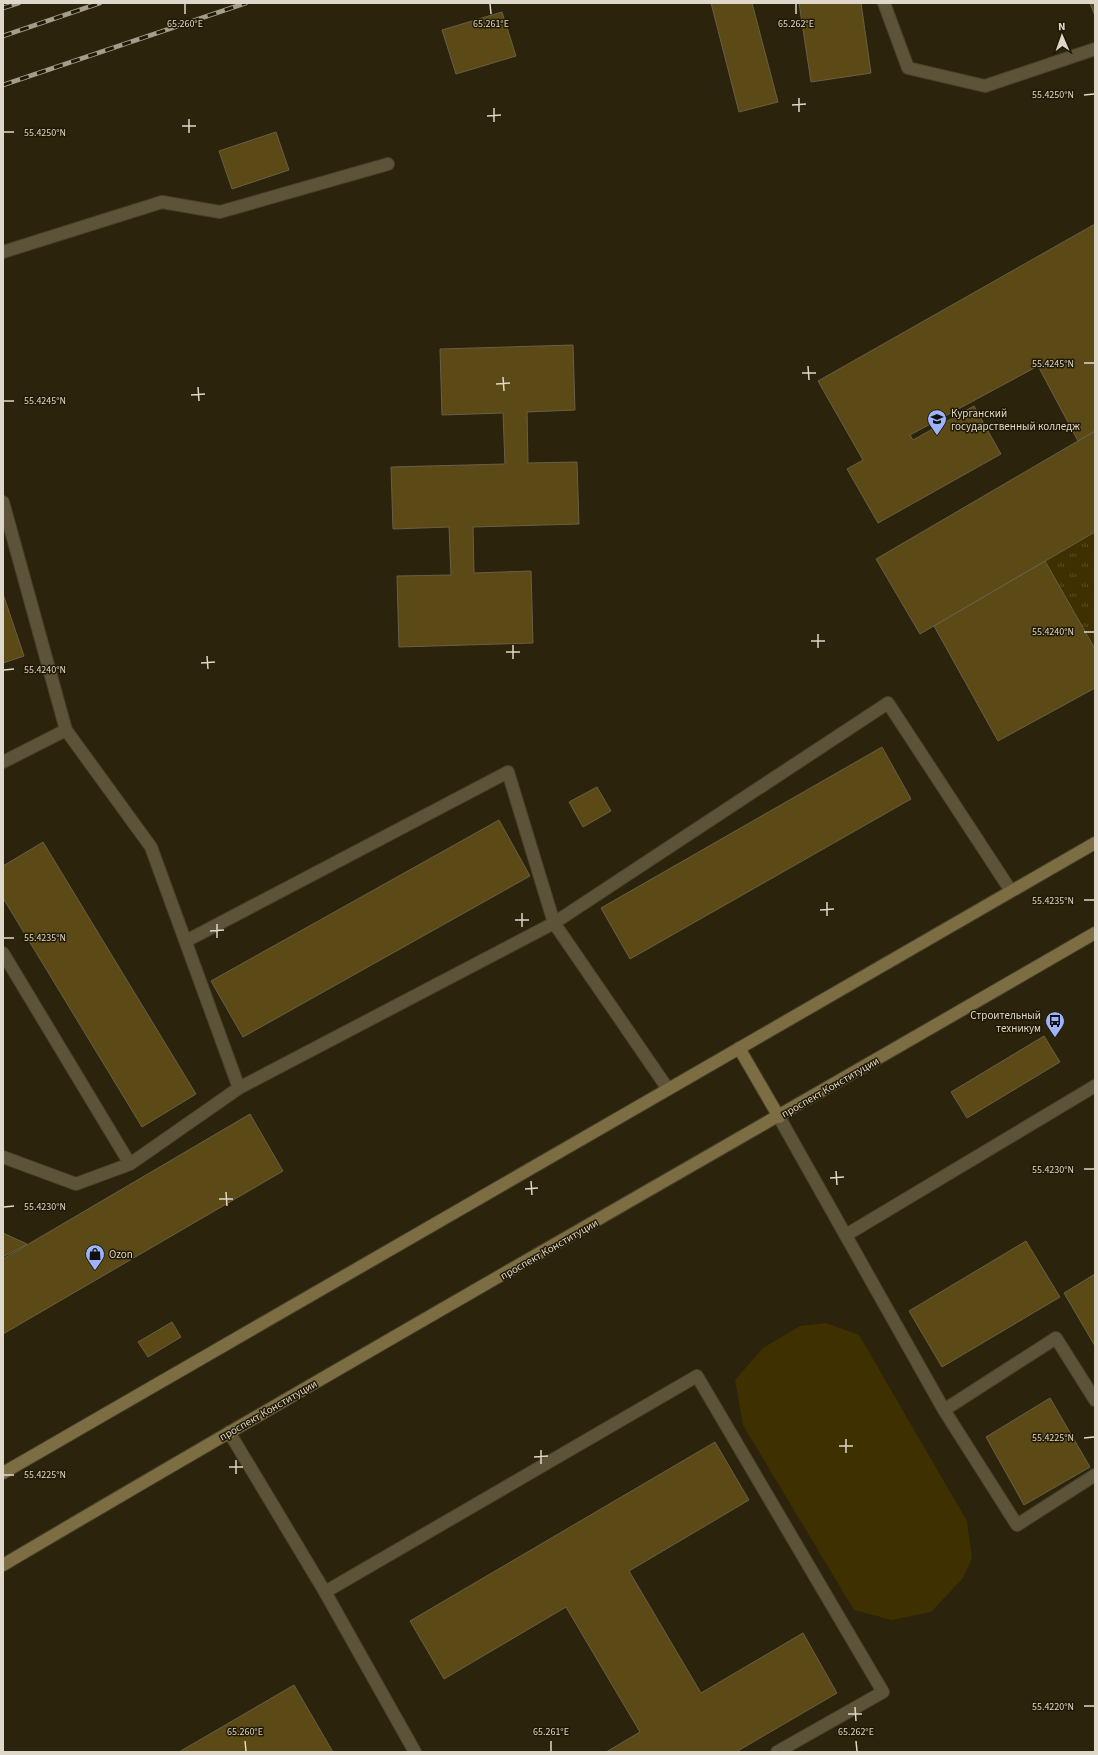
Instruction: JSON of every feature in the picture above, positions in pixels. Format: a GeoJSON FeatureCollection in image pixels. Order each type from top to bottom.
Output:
{"type":"FeatureCollection","features":[{"type":"Feature","properties":{"kind":"main road"},"geometry":{"type":"LineString","coordinates":[[3,1473],[1095,843]]}},
{"type":"Feature","properties":{"kind":"main road","name":"проспект Конституции"},"geometry":{"type":"LineString","coordinates":[[3,1565],[229,1432],[779,1117],[1095,933]]}},
{"type":"Feature","properties":{"kind":"main road"},"geometry":{"type":"LineString","coordinates":[[739,1048],[779,1117]]}},
{"type":"Feature","properties":{"kind":"lane"},"geometry":{"type":"LineString","coordinates":[[884,3],[908,68],[984,86],[1095,49]]}},
{"type":"Feature","properties":{"kind":"lane"},"geometry":{"type":"LineString","coordinates":[[3,252],[162,202],[220,212],[388,164]]}},
{"type":"Feature","properties":{"kind":"lane"},"geometry":{"type":"LineString","coordinates":[[3,502],[66,730],[152,846],[239,1088]]}},
{"type":"Feature","properties":{"kind":"lane"},"geometry":{"type":"LineString","coordinates":[[3,1157],[76,1184],[130,1164],[239,1088],[554,923],[888,703],[1011,891]]}},
{"type":"Feature","properties":{"kind":"lane"},"geometry":{"type":"LineString","coordinates":[[3,762],[66,730]]}},
{"type":"Feature","properties":{"kind":"lane"},"geometry":{"type":"LineString","coordinates":[[186,941],[508,772],[554,923],[668,1089]]}},
{"type":"Feature","properties":{"kind":"lane"},"geometry":{"type":"LineString","coordinates":[[3,953],[130,1164]]}},
{"type":"Feature","properties":{"kind":"lane"},"geometry":{"type":"LineString","coordinates":[[846,1235],[1095,1086]]}},
{"type":"Feature","properties":{"kind":"lane"},"geometry":{"type":"LineString","coordinates":[[779,1117],[944,1410],[1017,1525],[1095,1475]]}},
{"type":"Feature","properties":{"kind":"lane"},"geometry":{"type":"LineString","coordinates":[[944,1410],[1056,1338],[1095,1400]]}},
{"type":"Feature","properties":{"kind":"lane"},"geometry":{"type":"LineString","coordinates":[[325,1592],[697,1376],[883,1692],[777,1752]]}},
{"type":"Feature","properties":{"kind":"lane"},"geometry":{"type":"LineString","coordinates":[[229,1432],[325,1592],[415,1752]]}},
{"type":"Feature","properties":{"kind":"green space"},"geometry":{"type":"Polygon","coordinates":[[[1094,533],[1095,534],[1095,649],[1045,561],[1094,533]]]}},
{"type":"Feature","properties":{"kind":"green space"},"geometry":{"type":"Polygon","coordinates":[[[826,1323],[859,1335],[967,1521],[972,1558],[963,1578],[931,1612],[892,1620],[854,1610],[743,1425],[735,1380],[763,1348],[800,1326],[826,1323]]]}},
{"type":"Feature","properties":{"kind":"building"},"geometry":{"type":"Polygon","coordinates":[[[711,3],[752,3],[778,102],[739,112],[711,3]]]}},
{"type":"Feature","properties":{"kind":"building"},"geometry":{"type":"Polygon","coordinates":[[[799,3],[861,3],[871,73],[811,82],[799,3]]]}},
{"type":"Feature","properties":{"kind":"building"},"geometry":{"type":"Polygon","coordinates":[[[1090,3],[1095,3],[1095,16],[1090,3]]]}},
{"type":"Feature","properties":{"kind":"building"},"geometry":{"type":"Polygon","coordinates":[[[502,12],[516,56],[456,74],[442,30],[502,12]]]}},
{"type":"Feature","properties":{"kind":"building"},"geometry":{"type":"Polygon","coordinates":[[[276,132],[289,170],[232,189],[219,151],[276,132]]]}},
{"type":"Feature","properties":{"kind":"building"},"geometry":{"type":"Polygon","coordinates":[[[1095,224],[1095,431],[1078,441],[1038,366],[910,435],[913,440],[974,406],[1001,454],[878,523],[847,469],[863,460],[818,381],[1095,224]]]}},
{"type":"Feature","properties":{"kind":"building"},"geometry":{"type":"Polygon","coordinates":[[[573,345],[575,410],[527,412],[528,463],[577,462],[579,524],[473,527],[474,573],[531,571],[533,643],[399,647],[397,576],[451,575],[449,527],[393,529],[391,467],[505,464],[503,413],[442,415],[440,349],[573,345]]]}},
{"type":"Feature","properties":{"kind":"building"},"geometry":{"type":"Polygon","coordinates":[[[1095,431],[1095,532],[920,634],[876,559],[1095,431]]]}},
{"type":"Feature","properties":{"kind":"building"},"geometry":{"type":"Polygon","coordinates":[[[1045,561],[1095,649],[1095,688],[998,741],[934,626],[1045,561]]]}},
{"type":"Feature","properties":{"kind":"building"},"geometry":{"type":"Polygon","coordinates":[[[3,594],[24,656],[3,663],[3,594]]]}},
{"type":"Feature","properties":{"kind":"building"},"geometry":{"type":"Polygon","coordinates":[[[882,747],[911,799],[630,959],[601,908],[882,747]]]}},
{"type":"Feature","properties":{"kind":"building"},"geometry":{"type":"Polygon","coordinates":[[[597,787],[611,811],[583,827],[569,802],[597,787]]]}},
{"type":"Feature","properties":{"kind":"building"},"geometry":{"type":"Polygon","coordinates":[[[499,820],[530,876],[243,1037],[211,981],[499,820]]]}},
{"type":"Feature","properties":{"kind":"building"},"geometry":{"type":"Polygon","coordinates":[[[43,842],[196,1094],[142,1127],[3,898],[3,866],[43,842]]]}},
{"type":"Feature","properties":{"kind":"building"},"geometry":{"type":"Polygon","coordinates":[[[1044,1036],[1060,1062],[967,1118],[951,1092],[1044,1036]]]}},
{"type":"Feature","properties":{"kind":"building"},"geometry":{"type":"Polygon","coordinates":[[[250,1114],[283,1171],[3,1334],[3,1259],[250,1114]]]}},
{"type":"Feature","properties":{"kind":"building"},"geometry":{"type":"Polygon","coordinates":[[[3,1233],[27,1244],[3,1257],[3,1233]]]}},
{"type":"Feature","properties":{"kind":"building"},"geometry":{"type":"Polygon","coordinates":[[[1026,1241],[1060,1297],[942,1367],[909,1311],[1026,1241]]]}},
{"type":"Feature","properties":{"kind":"building"},"geometry":{"type":"Polygon","coordinates":[[[1095,1274],[1095,1346],[1064,1293],[1095,1274]]]}},
{"type":"Feature","properties":{"kind":"building"},"geometry":{"type":"Polygon","coordinates":[[[172,1322],[181,1337],[148,1357],[138,1342],[172,1322]]]}},
{"type":"Feature","properties":{"kind":"building"},"geometry":{"type":"Polygon","coordinates":[[[1050,1398],[1090,1467],[1024,1505],[986,1437],[1050,1398]]]}},
{"type":"Feature","properties":{"kind":"building"},"geometry":{"type":"Polygon","coordinates":[[[715,1442],[749,1500],[629,1571],[701,1693],[803,1633],[837,1693],[736,1752],[606,1752],[640,1732],[566,1607],[444,1679],[410,1621],[715,1442]]]}},
{"type":"Feature","properties":{"kind":"building"},"geometry":{"type":"Polygon","coordinates":[[[294,1685],[333,1752],[179,1752],[294,1685]]]}},
{"type":"Feature","properties":{"kind":"railway"},"geometry":{"type":"LineString","coordinates":[[3,8],[19,3]]}},
{"type":"Feature","properties":{"kind":"railway"},"geometry":{"type":"LineString","coordinates":[[3,36],[100,3]]}},
{"type":"Feature","properties":{"kind":"railway"},"geometry":{"type":"LineString","coordinates":[[3,85],[246,3]]}},
{"type":"Feature","properties":{"kind":"place","name":"Курганский государственный колледж"},"geometry":{"type":"Point","coordinates":[937,436]}},
{"type":"Feature","properties":{"kind":"place","name":"Строительный техникум"},"geometry":{"type":"Point","coordinates":[1055,1038]}},
{"type":"Feature","properties":{"kind":"place","name":"Ozon"},"geometry":{"type":"Point","coordinates":[95,1271]}}]}
